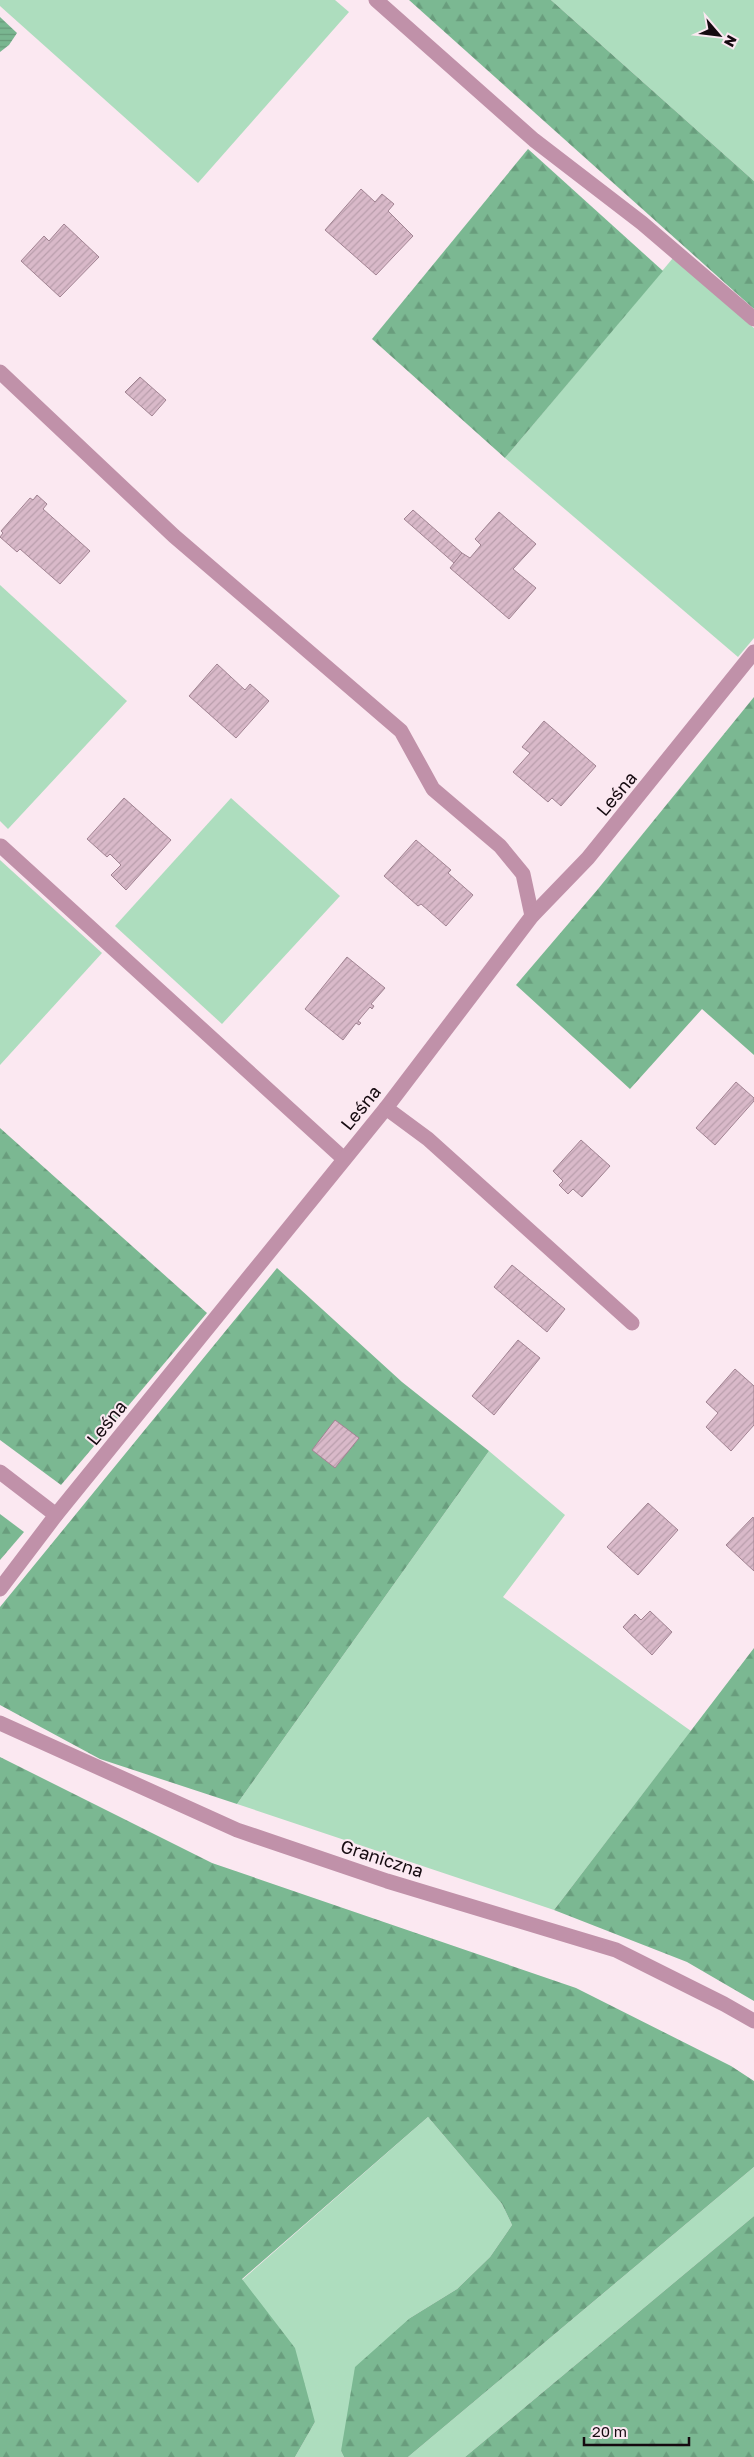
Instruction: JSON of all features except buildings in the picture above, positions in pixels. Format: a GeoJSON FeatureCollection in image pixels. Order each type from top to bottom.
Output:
{"type":"FeatureCollection","features":[{"type":"Feature","properties":{"kind":"street"},"geometry":{"type":"LineString","coordinates":[[376,0],[534,140],[642,222],[754,318]]}},
{"type":"Feature","properties":{"kind":"street"},"geometry":{"type":"LineString","coordinates":[[0,372],[174,536],[400,732],[433,789],[500,846],[523,874],[532,916]]}},
{"type":"Feature","properties":{"kind":"street","name":"Leśna"},"geometry":{"type":"LineString","coordinates":[[0,1589],[56,1515],[386,1108],[532,916],[588,858],[754,652]]}},
{"type":"Feature","properties":{"kind":"street"},"geometry":{"type":"LineString","coordinates":[[0,846],[344,1159]]}},
{"type":"Feature","properties":{"kind":"street"},"geometry":{"type":"LineString","coordinates":[[386,1108],[428,1139],[632,1322]]}},
{"type":"Feature","properties":{"kind":"street"},"geometry":{"type":"LineString","coordinates":[[0,1472],[56,1515]]}},
{"type":"Feature","properties":{"kind":"street","name":"Graniczna"},"geometry":{"type":"LineString","coordinates":[[0,1723],[237,1830],[387,1881],[616,1950],[754,2021]]}},
{"type":"Feature","properties":{"kind":"shaded area"},"geometry":{"type":"Polygon","coordinates":[[[0,0],[335,0],[349,12],[198,183],[0,6],[0,0]]]}},
{"type":"Feature","properties":{"kind":"shaded area"},"geometry":{"type":"Polygon","coordinates":[[[551,0],[754,0],[754,181],[551,0]]]}},
{"type":"Feature","properties":{"kind":"shaded area"},"geometry":{"type":"Polygon","coordinates":[[[0,17],[17,33],[9,45],[0,52],[0,17]]]}},
{"type":"Feature","properties":{"kind":"shaded area"},"geometry":{"type":"Polygon","coordinates":[[[673,258],[754,328],[754,638],[738,657],[505,458],[673,258]]]}},
{"type":"Feature","properties":{"kind":"shaded area"},"geometry":{"type":"Polygon","coordinates":[[[0,585],[127,701],[8,829],[0,821],[0,585]]]}},
{"type":"Feature","properties":{"kind":"shaded area"},"geometry":{"type":"Polygon","coordinates":[[[231,798],[340,896],[222,1024],[115,926],[231,798]]]}},
{"type":"Feature","properties":{"kind":"shaded area"},"geometry":{"type":"Polygon","coordinates":[[[0,860],[102,953],[0,1065],[0,860]]]}},
{"type":"Feature","properties":{"kind":"shaded area"},"geometry":{"type":"Polygon","coordinates":[[[489,1451],[565,1515],[503,1597],[691,1731],[554,1910],[237,1804],[489,1451]]]}},
{"type":"Feature","properties":{"kind":"shaded area"},"geometry":{"type":"Polygon","coordinates":[[[428,2117],[502,2204],[512,2225],[490,2257],[457,2289],[410,2318],[341,2451],[344,2457],[295,2457],[315,2422],[242,2280],[428,2117]]]}},
{"type":"Feature","properties":{"kind":"shaded area"},"geometry":{"type":"Polygon","coordinates":[[[754,2167],[754,2216],[465,2457],[408,2457],[754,2167]]]}},
{"type":"Feature","properties":{"kind":"green space"},"geometry":{"type":"Polygon","coordinates":[[[409,0],[551,0],[754,181],[754,309],[409,0]]]}},
{"type":"Feature","properties":{"kind":"green space"},"geometry":{"type":"Polygon","coordinates":[[[528,149],[663,271],[505,458],[372,339],[528,149]]]}},
{"type":"Feature","properties":{"kind":"green space"},"geometry":{"type":"Polygon","coordinates":[[[754,697],[754,1055],[702,1009],[630,1089],[516,985],[598,889],[754,697]]]}},
{"type":"Feature","properties":{"kind":"green space"},"geometry":{"type":"Polygon","coordinates":[[[0,1128],[207,1313],[61,1485],[0,1440],[0,1128]]]}},
{"type":"Feature","properties":{"kind":"green space"},"geometry":{"type":"Polygon","coordinates":[[[277,1268],[402,1382],[489,1451],[237,1804],[100,1759],[0,1705],[0,1607],[277,1268]]]}},
{"type":"Feature","properties":{"kind":"green space"},"geometry":{"type":"Polygon","coordinates":[[[0,1514],[24,1532],[0,1560],[0,1514]]]}},
{"type":"Feature","properties":{"kind":"green space"},"geometry":{"type":"Polygon","coordinates":[[[754,1648],[754,2001],[687,1962],[554,1910],[754,1648]]]}},
{"type":"Feature","properties":{"kind":"green space"},"geometry":{"type":"Polygon","coordinates":[[[0,1757],[212,1863],[576,1988],[731,2066],[754,2081],[754,2167],[408,2457],[344,2457],[341,2451],[355,2367],[410,2318],[457,2289],[490,2257],[512,2225],[502,2204],[428,2117],[242,2279],[295,2348],[315,2422],[295,2457],[0,2457],[0,1757]]]}},
{"type":"Feature","properties":{"kind":"green space"},"geometry":{"type":"Polygon","coordinates":[[[754,2216],[754,2457],[465,2457],[754,2216]]]}}]}
